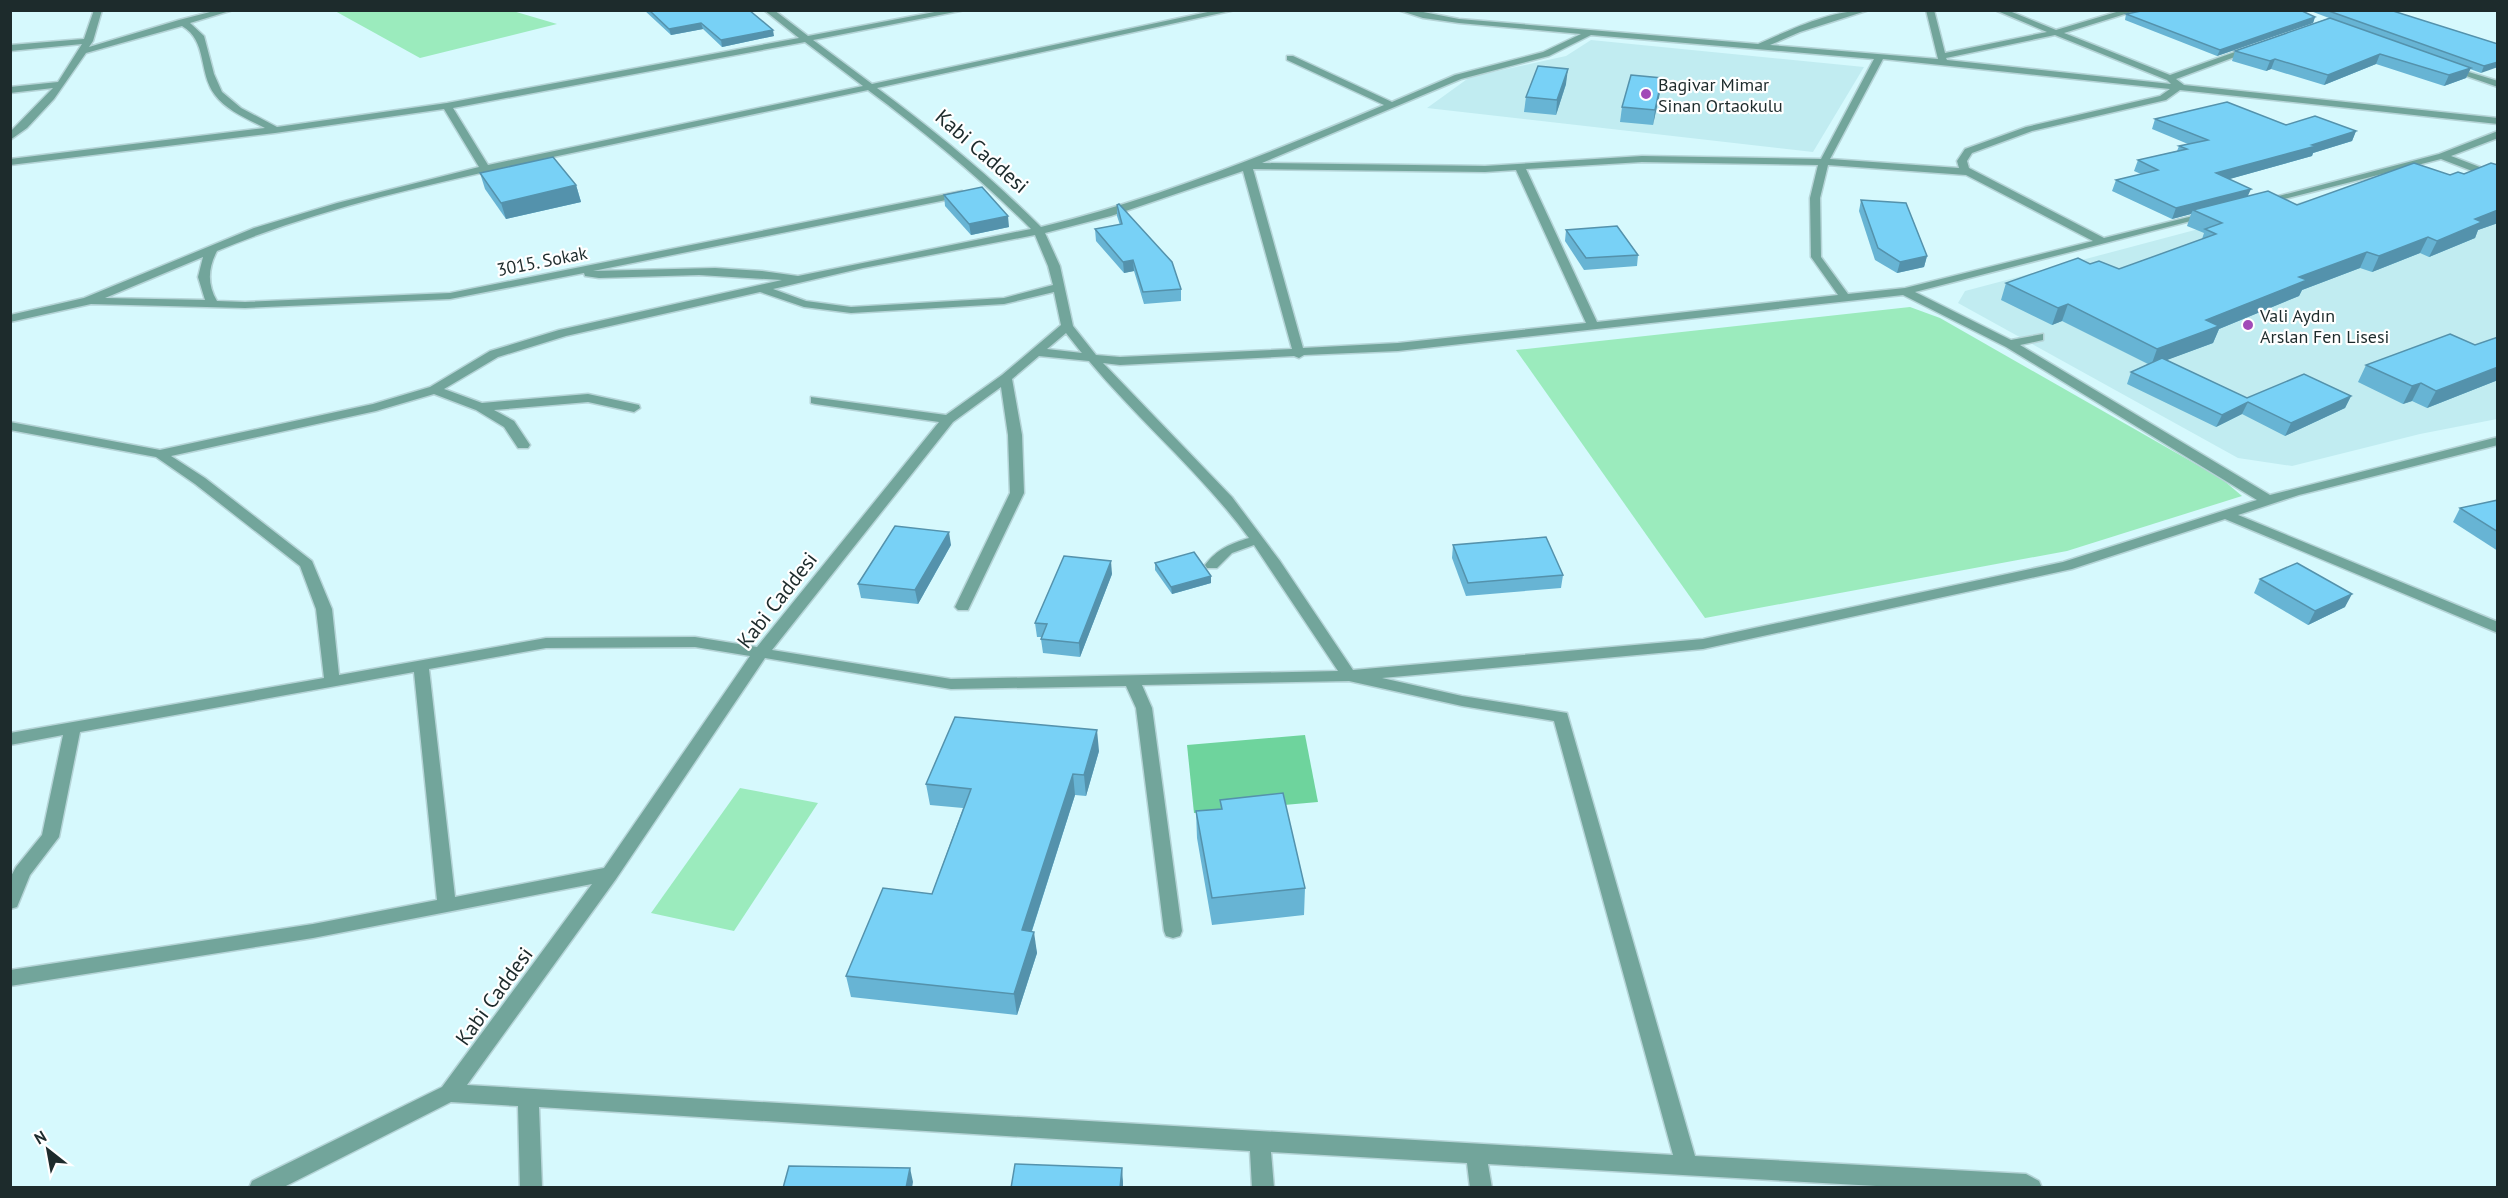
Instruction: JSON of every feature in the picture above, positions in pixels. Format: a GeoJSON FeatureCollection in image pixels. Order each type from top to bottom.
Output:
{"type":"FeatureCollection","features":[{"type":"Feature","properties":{"kind":"street"},"geometry":{"type":"LineString","coordinates":[[10,137],[31,121],[83,51],[89,41],[98,10]]}},
{"type":"Feature","properties":{"kind":"street"},"geometry":{"type":"LineString","coordinates":[[83,51],[229,10]]}},
{"type":"Feature","properties":{"kind":"street"},"geometry":{"type":"LineString","coordinates":[[10,162],[275,130],[447,106],[961,10]]}},
{"type":"Feature","properties":{"kind":"street"},"geometry":{"type":"LineString","coordinates":[[10,319],[88,301],[258,231],[330,208],[485,169],[1231,10]]}},
{"type":"Feature","properties":{"kind":"street"},"geometry":{"type":"LineString","coordinates":[[1402,10],[1423,16],[1587,34],[1879,58],[1942,59],[2498,121]]}},
{"type":"Feature","properties":{"kind":"street"},"geometry":{"type":"LineString","coordinates":[[1756,48],[1797,30],[1865,10]]}},
{"type":"Feature","properties":{"kind":"street"},"geometry":{"type":"LineString","coordinates":[[1930,10],[1942,59]]}},
{"type":"Feature","properties":{"kind":"street"},"geometry":{"type":"LineString","coordinates":[[1999,10],[2170,78],[2180,86]]}},
{"type":"Feature","properties":{"kind":"street"},"geometry":{"type":"LineString","coordinates":[[1942,59],[2054,33],[2134,10]]}},
{"type":"Feature","properties":{"kind":"street","name":"Kabi Caddesi"},"geometry":{"type":"LineString","coordinates":[[260,1188],[449,1093],[610,874],[759,655],[948,419],[1006,378],[1067,326],[1054,266],[1039,231],[984,190],[934,135],[806,38],[766,11]]}},
{"type":"Feature","properties":{"kind":"street"},"geometry":{"type":"LineString","coordinates":[[182,22],[197,30],[204,39],[208,66],[218,93],[226,101],[275,130]]}},
{"type":"Feature","properties":{"kind":"street"},"geometry":{"type":"LineString","coordinates":[[10,426],[160,454],[376,407],[434,390],[494,354],[563,333],[802,279],[1039,231],[1107,214],[1246,166],[1458,77],[1546,54],[1587,34]]}},
{"type":"Feature","properties":{"kind":"street"},"geometry":{"type":"LineString","coordinates":[[10,48],[89,41]]}},
{"type":"Feature","properties":{"kind":"street"},"geometry":{"type":"LineString","coordinates":[[2170,78],[2258,47]]}},
{"type":"Feature","properties":{"kind":"street"},"geometry":{"type":"LineString","coordinates":[[1290,58],[1392,105]]}},
{"type":"Feature","properties":{"kind":"street"},"geometry":{"type":"LineString","coordinates":[[1844,296],[1816,257],[1815,198],[1824,162],[1879,58]]}},
{"type":"Feature","properties":{"kind":"street"},"geometry":{"type":"LineString","coordinates":[[2443,65],[2498,84]]}},
{"type":"Feature","properties":{"kind":"street"},"geometry":{"type":"LineString","coordinates":[[10,90],[58,85]]}},
{"type":"Feature","properties":{"kind":"street"},"geometry":{"type":"LineString","coordinates":[[2103,242],[1964,169],[1962,161],[1968,151],[1981,145],[2029,129],[2163,98],[2180,86]]}},
{"type":"Feature","properties":{"kind":"street"},"geometry":{"type":"LineString","coordinates":[[447,106],[485,169]]}},
{"type":"Feature","properties":{"kind":"street"},"geometry":{"type":"LineString","coordinates":[[2250,205],[2442,156],[2498,134]]}},
{"type":"Feature","properties":{"kind":"street"},"geometry":{"type":"LineString","coordinates":[[2442,156],[2498,178]]}},
{"type":"Feature","properties":{"kind":"street"},"geometry":{"type":"LineString","coordinates":[[1246,166],[1485,169],[1642,159],[1824,162],[1970,172]]}},
{"type":"Feature","properties":{"kind":"street"},"geometry":{"type":"LineString","coordinates":[[1246,166],[1299,354]]}},
{"type":"Feature","properties":{"kind":"street"},"geometry":{"type":"LineString","coordinates":[[1520,167],[1593,326]]}},
{"type":"Feature","properties":{"kind":"street","name":"3015. Sokak"},"geometry":{"type":"LineString","coordinates":[[88,301],[213,304],[450,296],[984,190]]}},
{"type":"Feature","properties":{"kind":"street"},"geometry":{"type":"LineString","coordinates":[[1037,352],[1120,361],[1299,354],[1398,347],[1905,291],[2216,213]]}},
{"type":"Feature","properties":{"kind":"street"},"geometry":{"type":"LineString","coordinates":[[213,249],[202,271],[203,290],[213,304]]}},
{"type":"Feature","properties":{"kind":"street"},"geometry":{"type":"LineString","coordinates":[[575,272],[612,276],[669,272],[723,272],[802,279]]}},
{"type":"Feature","properties":{"kind":"street"},"geometry":{"type":"LineString","coordinates":[[761,288],[804,304],[851,310],[1004,301],[1059,287]]}},
{"type":"Feature","properties":{"kind":"street"},"geometry":{"type":"LineString","coordinates":[[1905,291],[2010,344],[2269,501]]}},
{"type":"Feature","properties":{"kind":"street"},"geometry":{"type":"LineString","coordinates":[[1067,326],[1090,358],[1227,501],[1349,676],[1462,701],[1561,717],[1686,1164]]}},
{"type":"Feature","properties":{"kind":"street"},"geometry":{"type":"LineString","coordinates":[[2010,344],[2039,337]]}},
{"type":"Feature","properties":{"kind":"street"},"geometry":{"type":"LineString","coordinates":[[963,607],[1017,493],[1015,435],[1006,378]]}},
{"type":"Feature","properties":{"kind":"street"},"geometry":{"type":"LineString","coordinates":[[434,390],[481,407],[510,424],[523,445]]}},
{"type":"Feature","properties":{"kind":"street"},"geometry":{"type":"LineString","coordinates":[[481,407],[588,398],[634,408]]}},
{"type":"Feature","properties":{"kind":"street"},"geometry":{"type":"LineString","coordinates":[[814,400],[948,419]]}},
{"type":"Feature","properties":{"kind":"street"},"geometry":{"type":"LineString","coordinates":[[10,739],[546,643],[695,642],[759,655],[951,684],[1349,676],[1703,644],[2067,566],[2294,492],[2498,441]]}},
{"type":"Feature","properties":{"kind":"street"},"geometry":{"type":"LineString","coordinates":[[160,454],[307,564],[324,609],[332,681]]}},
{"type":"Feature","properties":{"kind":"street"},"geometry":{"type":"LineString","coordinates":[[2227,515],[2498,628]]}},
{"type":"Feature","properties":{"kind":"street"},"geometry":{"type":"LineString","coordinates":[[1212,565],[1227,550],[1256,540]]}},
{"type":"Feature","properties":{"kind":"street"},"geometry":{"type":"LineString","coordinates":[[421,665],[447,906]]}},
{"type":"Feature","properties":{"kind":"street"},"geometry":{"type":"LineString","coordinates":[[1131,680],[1144,708],[1173,931]]}},
{"type":"Feature","properties":{"kind":"street"},"geometry":{"type":"LineString","coordinates":[[10,902],[22,872],[51,837],[73,728]]}},
{"type":"Feature","properties":{"kind":"street"},"geometry":{"type":"LineString","coordinates":[[10,978],[313,931],[610,874]]}},
{"type":"Feature","properties":{"kind":"street"},"geometry":{"type":"LineString","coordinates":[[449,1093],[1260,1142],[1686,1164],[1841,1180],[2026,1184],[2031,1188]]}},
{"type":"Feature","properties":{"kind":"street"},"geometry":{"type":"LineString","coordinates":[[528,1097],[531,1188]]}},
{"type":"Feature","properties":{"kind":"street"},"geometry":{"type":"LineString","coordinates":[[1260,1142],[1263,1188]]}},
{"type":"Feature","properties":{"kind":"street"},"geometry":{"type":"LineString","coordinates":[[1476,1152],[1481,1188]]}},
{"type":"Feature","properties":{"kind":"shaded area","name":"Bagivar Mimar Sinan Ortaokulu"},"geometry":{"type":"Polygon","coordinates":[[[1591,40],[1864,67],[1813,152],[1427,108],[1470,77],[1566,56],[1591,40]]]}},
{"type":"Feature","properties":{"kind":"shaded area","name":"Vali Aydın Arslan Fen Lisesi"},"geometry":{"type":"Polygon","coordinates":[[[2410,173],[2497,197],[2497,419],[2420,434],[2292,466],[2238,458],[1958,303],[1965,291],[2410,173]]]}},
{"type":"Feature","properties":{"kind":"green space"},"geometry":{"type":"Polygon","coordinates":[[[335,11],[513,11],[557,24],[420,58],[335,11]]]}},
{"type":"Feature","properties":{"kind":"green space"},"geometry":{"type":"Polygon","coordinates":[[[1910,307],[1940,318],[2222,479],[2242,496],[2067,551],[1705,618],[1516,350],[1910,307]]]}},
{"type":"Feature","properties":{"kind":"green space"},"geometry":{"type":"Polygon","coordinates":[[[1305,735],[1318,802],[1194,813],[1187,745],[1305,735]]]}},
{"type":"Feature","properties":{"kind":"green space"},"geometry":{"type":"Polygon","coordinates":[[[740,788],[818,803],[734,931],[651,913],[740,788]]]}},
{"type":"Feature","properties":{"kind":"building"},"geometry":{"type":"Polygon","coordinates":[[[649,10],[749,10],[773,30],[721,40],[701,23],[669,29],[649,10]]]}},
{"type":"Feature","properties":{"kind":"building"},"geometry":{"type":"Polygon","coordinates":[[[2146,10],[2300,10],[2315,17],[2220,50],[2126,14],[2146,10]]]}},
{"type":"Feature","properties":{"kind":"building"},"geometry":{"type":"Polygon","coordinates":[[[2326,10],[2390,10],[2498,44],[2498,62],[2484,66],[2326,10]]]}},
{"type":"Feature","properties":{"kind":"building"},"geometry":{"type":"Polygon","coordinates":[[[2330,18],[2471,68],[2449,75],[2380,54],[2328,75],[2275,59],[2270,61],[2235,51],[2330,18]]]}},
{"type":"Feature","properties":{"kind":"building"},"geometry":{"type":"Polygon","coordinates":[[[1538,66],[1568,69],[1557,100],[1526,97],[1538,66]]]}},
{"type":"Feature","properties":{"kind":"building"},"geometry":{"type":"Polygon","coordinates":[[[1631,75],[1662,78],[1655,110],[1622,107],[1631,75]]]}},
{"type":"Feature","properties":{"kind":"building"},"geometry":{"type":"Polygon","coordinates":[[[2227,102],[2286,125],[2315,116],[2356,131],[2312,145],[2316,146],[2216,173],[2251,189],[2176,208],[2116,180],[2158,170],[2138,160],[2187,149],[2179,146],[2208,140],[2155,119],[2227,102]]]}},
{"type":"Feature","properties":{"kind":"building"},"geometry":{"type":"Polygon","coordinates":[[[553,157],[576,185],[501,203],[480,173],[553,157]]]}},
{"type":"Feature","properties":{"kind":"building"},"geometry":{"type":"Polygon","coordinates":[[[2414,163],[2450,175],[2458,172],[2464,174],[2491,163],[2498,165],[2498,210],[2475,219],[2482,222],[2437,241],[2428,237],[2379,256],[2367,252],[2299,277],[2307,280],[2206,320],[2219,326],[2157,349],[2068,304],[2058,308],[2006,283],[2078,258],[2090,264],[2099,261],[2119,269],[2216,234],[2205,229],[2222,223],[2193,210],[2268,191],[2297,205],[2414,163]]]}},
{"type":"Feature","properties":{"kind":"building"},"geometry":{"type":"Polygon","coordinates":[[[982,187],[1008,216],[969,224],[944,195],[982,187]]]}},
{"type":"Feature","properties":{"kind":"building"},"geometry":{"type":"Polygon","coordinates":[[[1861,200],[1906,203],[1927,256],[1900,262],[1878,248],[1861,200]]]}},
{"type":"Feature","properties":{"kind":"building"},"geometry":{"type":"Polygon","coordinates":[[[1119,204],[1172,262],[1181,289],[1143,292],[1133,260],[1123,262],[1095,229],[1122,224],[1117,205],[1119,204]]]}},
{"type":"Feature","properties":{"kind":"building"},"geometry":{"type":"Polygon","coordinates":[[[1617,226],[1638,255],[1586,258],[1566,230],[1617,226]]]}},
{"type":"Feature","properties":{"kind":"building"},"geometry":{"type":"Polygon","coordinates":[[[2450,334],[2475,345],[2498,337],[2498,367],[2436,391],[2421,383],[2412,386],[2366,365],[2450,334]]]}},
{"type":"Feature","properties":{"kind":"building"},"geometry":{"type":"Polygon","coordinates":[[[2162,358],[2247,398],[2304,374],[2351,396],[2291,423],[2248,402],[2222,415],[2131,372],[2162,358]]]}},
{"type":"Feature","properties":{"kind":"building"},"geometry":{"type":"Polygon","coordinates":[[[2498,500],[2498,532],[2460,508],[2498,500]]]}},
{"type":"Feature","properties":{"kind":"building"},"geometry":{"type":"Polygon","coordinates":[[[895,526],[949,532],[915,590],[858,584],[895,526]]]}},
{"type":"Feature","properties":{"kind":"building"},"geometry":{"type":"Polygon","coordinates":[[[1546,537],[1563,575],[1468,583],[1453,545],[1546,537]]]}},
{"type":"Feature","properties":{"kind":"building"},"geometry":{"type":"Polygon","coordinates":[[[1194,552],[1211,576],[1171,587],[1155,563],[1194,552]]]}},
{"type":"Feature","properties":{"kind":"building"},"geometry":{"type":"Polygon","coordinates":[[[1064,556],[1111,561],[1079,643],[1041,639],[1047,624],[1035,623],[1064,556]]]}},
{"type":"Feature","properties":{"kind":"building"},"geometry":{"type":"Polygon","coordinates":[[[2297,563],[2352,594],[2315,611],[2260,579],[2297,563]]]}},
{"type":"Feature","properties":{"kind":"building"},"geometry":{"type":"Polygon","coordinates":[[[955,717],[1097,730],[1084,775],[1073,774],[1022,930],[1034,932],[1014,994],[846,976],[883,888],[932,894],[971,789],[926,784],[955,717]]]}},
{"type":"Feature","properties":{"kind":"building"},"geometry":{"type":"Polygon","coordinates":[[[1283,793],[1305,888],[1212,898],[1196,811],[1222,809],[1220,800],[1283,793]]]}},
{"type":"Feature","properties":{"kind":"building"},"geometry":{"type":"Polygon","coordinates":[[[1015,1164],[1122,1168],[1120,1188],[1011,1188],[1015,1164]]]}},
{"type":"Feature","properties":{"kind":"building"},"geometry":{"type":"Polygon","coordinates":[[[789,1166],[910,1168],[906,1188],[783,1188],[789,1166]]]}},
{"type":"Feature","properties":{"kind":"place","name":"Bagivar Mimar Sinan Ortaokulu"},"geometry":{"type":"Point","coordinates":[1646,94]}},
{"type":"Feature","properties":{"kind":"place","name":"Vali Aydın Arslan Fen Lisesi"},"geometry":{"type":"Point","coordinates":[2248,325]}}]}
